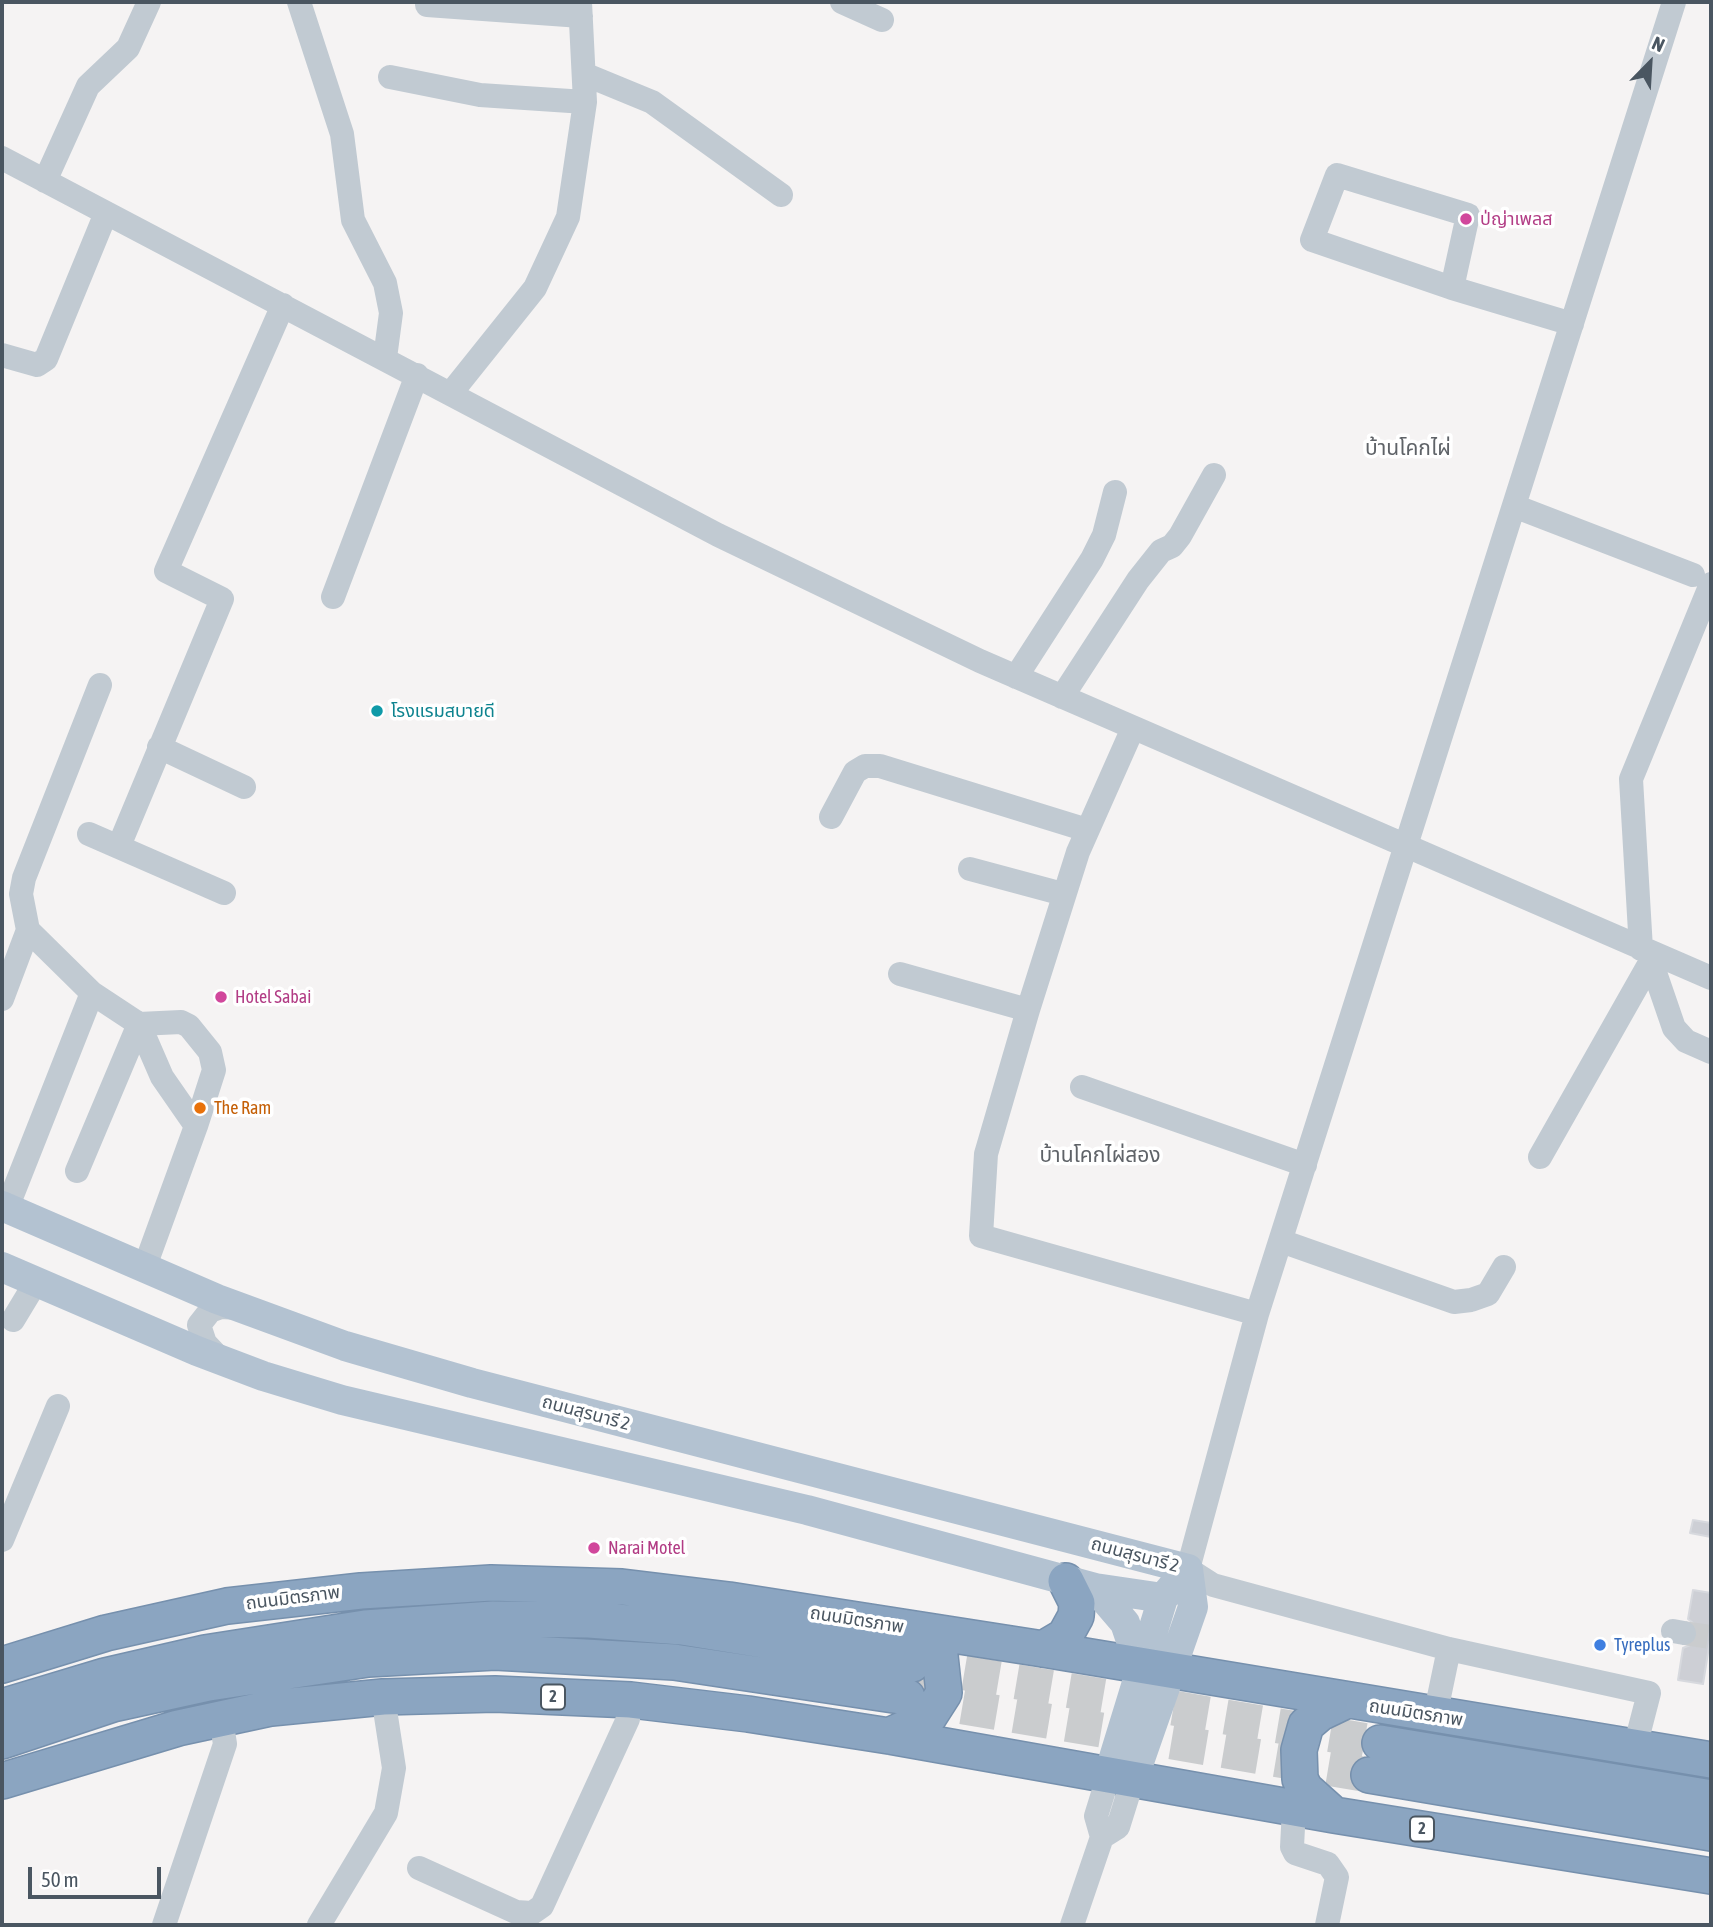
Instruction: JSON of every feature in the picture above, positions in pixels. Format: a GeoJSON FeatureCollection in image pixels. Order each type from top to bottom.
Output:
{"type":"FeatureCollection","features":[{"type":"Feature","properties":{"kind":"highway","name":"ถนนมิตรภาพ"},"geometry":{"type":"LineString","coordinates":[[2,1664],[106,1633],[227,1606],[361,1591],[491,1583],[622,1587],[1043,1649],[1156,1670],[1711,1760]]}},
{"type":"Feature","properties":{"kind":"highway"},"geometry":{"type":"LineString","coordinates":[[1043,1649],[1065,1636],[1076,1616],[1081,1584]]}},
{"type":"Feature","properties":{"kind":"highway","name":"ถนนมิตรภาพ"},"geometry":{"type":"LineString","coordinates":[[2,1707],[105,1676],[205,1653],[365,1628],[493,1619],[589,1620],[682,1627],[909,1681],[674,1662],[495,1652],[368,1659],[209,1684],[113,1704],[2,1741]]}},
{"type":"Feature","properties":{"kind":"highway"},"geometry":{"type":"LineString","coordinates":[[889,1736],[928,1718],[944,1693],[940,1656],[908,1628]]}},
{"type":"Feature","properties":{"kind":"highway","name":"2"},"geometry":{"type":"LineString","coordinates":[[2,1781],[178,1728],[271,1708],[383,1697],[495,1694],[631,1700],[748,1714],[889,1736],[1334,1815],[1711,1875]]}},
{"type":"Feature","properties":{"kind":"highway"},"geometry":{"type":"LineString","coordinates":[[1334,1815],[1306,1789],[1300,1779],[1299,1750],[1306,1725],[1320,1713],[1345,1701]]}},
{"type":"Feature","properties":{"kind":"highway","name":"ถนนมิตรภาพ"},"geometry":{"type":"LineString","coordinates":[[1711,1798],[1375,1759],[1711,1833]]}},
{"type":"Feature","properties":{"kind":"main road","name":"ถนนสุรนารี 2"},"geometry":{"type":"LineString","coordinates":[[4,1207],[239,1308],[345,1346],[472,1383],[1188,1569]]}},
{"type":"Feature","properties":{"kind":"main road","name":"ถนนสุรนารี 2"},"geometry":{"type":"LineString","coordinates":[[2,1267],[223,1361],[342,1400],[807,1510],[1081,1584],[1163,1598]]}},
{"type":"Feature","properties":{"kind":"main road"},"geometry":{"type":"LineString","coordinates":[[1121,1777],[1156,1670],[1163,1598],[1188,1569]]}},
{"type":"Feature","properties":{"kind":"main road"},"geometry":{"type":"LineString","coordinates":[[1156,1670],[1194,1607],[1188,1569]]}},
{"type":"Feature","properties":{"kind":"main road"},"geometry":{"type":"LineString","coordinates":[[1081,1584],[1125,1623],[1156,1670]]}},
{"type":"Feature","properties":{"kind":"street"},"geometry":{"type":"LineString","coordinates":[[46,181],[88,86],[122,57],[149,2]]}},
{"type":"Feature","properties":{"kind":"street"},"geometry":{"type":"LineString","coordinates":[[299,2],[342,134],[354,220],[385,283],[391,313],[385,358]]}},
{"type":"Feature","properties":{"kind":"street"},"geometry":{"type":"LineString","coordinates":[[842,2],[882,20]]}},
{"type":"Feature","properties":{"kind":"street"},"geometry":{"type":"LineString","coordinates":[[1635,1747],[1649,1693],[1449,1649],[1213,1586],[1188,1569],[1257,1314],[1674,2]]}},
{"type":"Feature","properties":{"kind":"street"},"geometry":{"type":"LineString","coordinates":[[426,5],[581,9],[585,102],[568,217],[535,288],[451,393]]}},
{"type":"Feature","properties":{"kind":"street"},"geometry":{"type":"LineString","coordinates":[[584,74],[652,102],[781,195]]}},
{"type":"Feature","properties":{"kind":"street"},"geometry":{"type":"LineString","coordinates":[[390,77],[480,95],[585,102]]}},
{"type":"Feature","properties":{"kind":"street"},"geometry":{"type":"LineString","coordinates":[[3,163],[46,181],[718,535],[1016,677],[1649,956],[1711,978]]}},
{"type":"Feature","properties":{"kind":"street"},"geometry":{"type":"LineString","coordinates":[[1452,288],[1468,215],[1337,175],[1312,240],[1452,288],[1572,324]]}},
{"type":"Feature","properties":{"kind":"street"},"geometry":{"type":"LineString","coordinates":[[2,355],[37,365],[46,359],[106,213]]}},
{"type":"Feature","properties":{"kind":"street"},"geometry":{"type":"LineString","coordinates":[[119,846],[222,599],[166,571],[283,305]]}},
{"type":"Feature","properties":{"kind":"street"},"geometry":{"type":"LineString","coordinates":[[333,597],[417,375]]}},
{"type":"Feature","properties":{"kind":"street"},"geometry":{"type":"LineString","coordinates":[[1062,697],[1138,580],[1161,551],[1176,541],[1214,475]]}},
{"type":"Feature","properties":{"kind":"street"},"geometry":{"type":"LineString","coordinates":[[1016,677],[1092,559],[1104,535],[1115,492]]}},
{"type":"Feature","properties":{"kind":"street"},"geometry":{"type":"LineString","coordinates":[[1514,506],[1702,580],[1631,779],[1649,956],[1674,1028],[1686,1041],[1711,1052]]}},
{"type":"Feature","properties":{"kind":"street"},"geometry":{"type":"LineString","coordinates":[[2,999],[28,930],[21,894],[24,878],[100,685]]}},
{"type":"Feature","properties":{"kind":"street"},"geometry":{"type":"LineString","coordinates":[[1133,727],[1087,830],[1063,894],[1028,1010],[986,1154],[981,1236],[1257,1314]]}},
{"type":"Feature","properties":{"kind":"street"},"geometry":{"type":"LineString","coordinates":[[159,747],[244,787]]}},
{"type":"Feature","properties":{"kind":"street"},"geometry":{"type":"LineString","coordinates":[[831,817],[855,772],[865,766],[880,766],[1087,830]]}},
{"type":"Feature","properties":{"kind":"street"},"geometry":{"type":"LineString","coordinates":[[89,834],[224,893]]}},
{"type":"Feature","properties":{"kind":"street"},"geometry":{"type":"LineString","coordinates":[[970,869],[1063,894]]}},
{"type":"Feature","properties":{"kind":"street"},"geometry":{"type":"LineString","coordinates":[[28,930],[92,993],[139,1024],[167,1086],[197,1126]]}},
{"type":"Feature","properties":{"kind":"street"},"geometry":{"type":"LineString","coordinates":[[1540,1157],[1649,956]]}},
{"type":"Feature","properties":{"kind":"street"},"geometry":{"type":"LineString","coordinates":[[901,974],[1028,1010]]}},
{"type":"Feature","properties":{"kind":"street"},"geometry":{"type":"LineString","coordinates":[[4,1207],[92,993]]}},
{"type":"Feature","properties":{"kind":"street"},"geometry":{"type":"LineString","coordinates":[[139,1024],[181,1022],[189,1026],[210,1052],[214,1070],[197,1126],[144,1269]]}},
{"type":"Feature","properties":{"kind":"street"},"geometry":{"type":"LineString","coordinates":[[77,1171],[139,1024]]}},
{"type":"Feature","properties":{"kind":"street"},"geometry":{"type":"LineString","coordinates":[[1082,1087],[1305,1165]]}},
{"type":"Feature","properties":{"kind":"street"},"geometry":{"type":"LineString","coordinates":[[1281,1241],[1454,1301],[1488,1294],[1504,1267]]}},
{"type":"Feature","properties":{"kind":"street"},"geometry":{"type":"LineString","coordinates":[[13,1320],[36,1282]]}},
{"type":"Feature","properties":{"kind":"street"},"geometry":{"type":"LineString","coordinates":[[223,1361],[210,1350],[205,1322],[221,1307],[239,1308]]}},
{"type":"Feature","properties":{"kind":"street"},"geometry":{"type":"LineString","coordinates":[[2,1540],[58,1406]]}},
{"type":"Feature","properties":{"kind":"street"},"geometry":{"type":"LineString","coordinates":[[1434,1716],[1449,1649]]}},
{"type":"Feature","properties":{"kind":"street"},"geometry":{"type":"LineString","coordinates":[[319,1925],[386,1813],[394,1768],[383,1697]]}},
{"type":"Feature","properties":{"kind":"street"},"geometry":{"type":"LineString","coordinates":[[419,1868],[516,1912],[532,1913],[542,1906],[628,1718],[631,1700]]}},
{"type":"Feature","properties":{"kind":"street"},"geometry":{"type":"LineString","coordinates":[[164,1925],[225,1744],[221,1719]]}},
{"type":"Feature","properties":{"kind":"street"},"geometry":{"type":"LineString","coordinates":[[1072,1925],[1102,1837],[1096,1816],[1121,1777]]}},
{"type":"Feature","properties":{"kind":"street"},"geometry":{"type":"LineString","coordinates":[[1294,1808],[1292,1847],[1295,1853],[1328,1864],[1337,1877],[1327,1925]]}},
{"type":"Feature","properties":{"kind":"building"},"geometry":{"type":"Polygon","coordinates":[[[1693,1520],[1711,1523],[1711,1537],[1690,1533],[1693,1520]]]}},
{"type":"Feature","properties":{"kind":"building"},"geometry":{"type":"Polygon","coordinates":[[[1693,1590],[1711,1593],[1711,1634],[1703,1684],[1678,1680],[1683,1648],[1695,1643],[1699,1635],[1698,1627],[1688,1619],[1693,1590]]]}},
{"type":"Feature","properties":{"kind":"tunnel"},"geometry":{"type":"LineString","coordinates":[[1684,1633],[1711,1637]]}},
{"type":"Feature","properties":{"kind":"tunnel"},"geometry":{"type":"LineString","coordinates":[[912,1664],[1380,1743]]}},
{"type":"Feature","properties":{"kind":"tunnel"},"geometry":{"type":"LineString","coordinates":[[910,1698],[1369,1775]]}},
{"type":"Feature","properties":{"kind":"place","name":"ป่ญ่าเพลส"},"geometry":{"type":"Point","coordinates":[1466,219]}},
{"type":"Feature","properties":{"kind":"place","name":"โรงแรมสบายดี"},"geometry":{"type":"Point","coordinates":[377,711]}},
{"type":"Feature","properties":{"kind":"place","name":"Hotel Sabai"},"geometry":{"type":"Point","coordinates":[221,997]}},
{"type":"Feature","properties":{"kind":"place","name":"The Ram"},"geometry":{"type":"Point","coordinates":[200,1108]}},
{"type":"Feature","properties":{"kind":"place","name":"Narai Motel"},"geometry":{"type":"Point","coordinates":[594,1548]}},
{"type":"Feature","properties":{"kind":"place","name":"Tyreplus"},"geometry":{"type":"Point","coordinates":[1600,1645]}},
{"type":"Feature","properties":{"kind":"district","name":"บ้านโคกไผ่"},"geometry":{"type":"Point","coordinates":[1408,448]}},
{"type":"Feature","properties":{"kind":"district","name":"บ้านโคกไผ่สอง"},"geometry":{"type":"Point","coordinates":[1100,1155]}}]}
